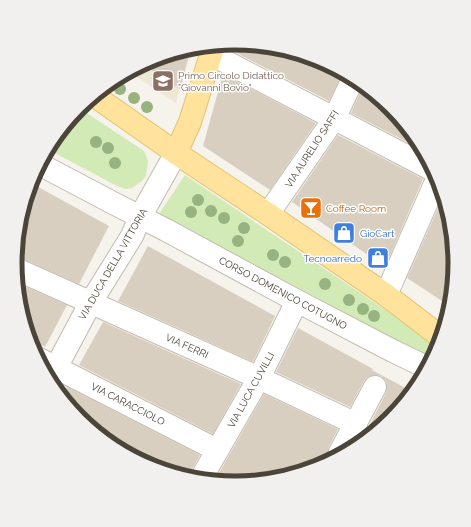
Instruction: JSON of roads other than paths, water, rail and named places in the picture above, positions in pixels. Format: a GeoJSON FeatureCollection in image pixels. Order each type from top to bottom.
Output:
{"type":"FeatureCollection","features":[{"type":"Feature","properties":{"kind":"main road"},"geometry":{"type":"LineString","coordinates":[[176,153],[190,122],[212,51]]}},
{"type":"Feature","properties":{"kind":"main road"},"geometry":{"type":"LineString","coordinates":[[99,99],[386,295],[437,333]]}},
{"type":"Feature","properties":{"kind":"street"},"geometry":{"type":"LineString","coordinates":[[213,51],[334,119],[425,166]]}},
{"type":"Feature","properties":{"kind":"street","name":"VIA AURELIO SAFFI"},"geometry":{"type":"LineString","coordinates":[[268,214],[334,119],[351,84]]}},
{"type":"Feature","properties":{"kind":"street","name":"VIA DUCA DELLA VITTORIA"},"geometry":{"type":"LineString","coordinates":[[49,367],[132,236],[140,217],[176,153]]}},
{"type":"Feature","properties":{"kind":"street","name":"CORSO DOMENICO COTUGNO"},"geometry":{"type":"LineString","coordinates":[[45,167],[180,237],[297,301],[423,365]]}},
{"type":"Feature","properties":{"kind":"street"},"geometry":{"type":"LineString","coordinates":[[386,295],[434,185]]}},
{"type":"Feature","properties":{"kind":"street","name":"VIA FERRI"},"geometry":{"type":"LineString","coordinates":[[22,272],[259,378],[356,424]]}},
{"type":"Feature","properties":{"kind":"street","name":"VIA LUCA CUVILLI"},"geometry":{"type":"LineString","coordinates":[[203,474],[259,378],[297,301]]}},
{"type":"Feature","properties":{"kind":"street","name":"VIA CARACCIOLO"},"geometry":{"type":"LineString","coordinates":[[50,369],[217,450]]}},
{"type":"Feature","properties":{"kind":"street"},"geometry":{"type":"LineString","coordinates":[[343,448],[375,387]]}},
{"type":"Feature","properties":{"kind":"place","name":"Primo Circolo Didattico \"Giovanni Bovio\""},"geometry":{"type":"Point","coordinates":[163,81]}},
{"type":"Feature","properties":{"kind":"place","name":"Coffee Room"},"geometry":{"type":"Point","coordinates":[311,208]}},
{"type":"Feature","properties":{"kind":"place","name":"GioCart"},"geometry":{"type":"Point","coordinates":[344,233]}},
{"type":"Feature","properties":{"kind":"place","name":"Tecnoarredo"},"geometry":{"type":"Point","coordinates":[378,258]}}]}
